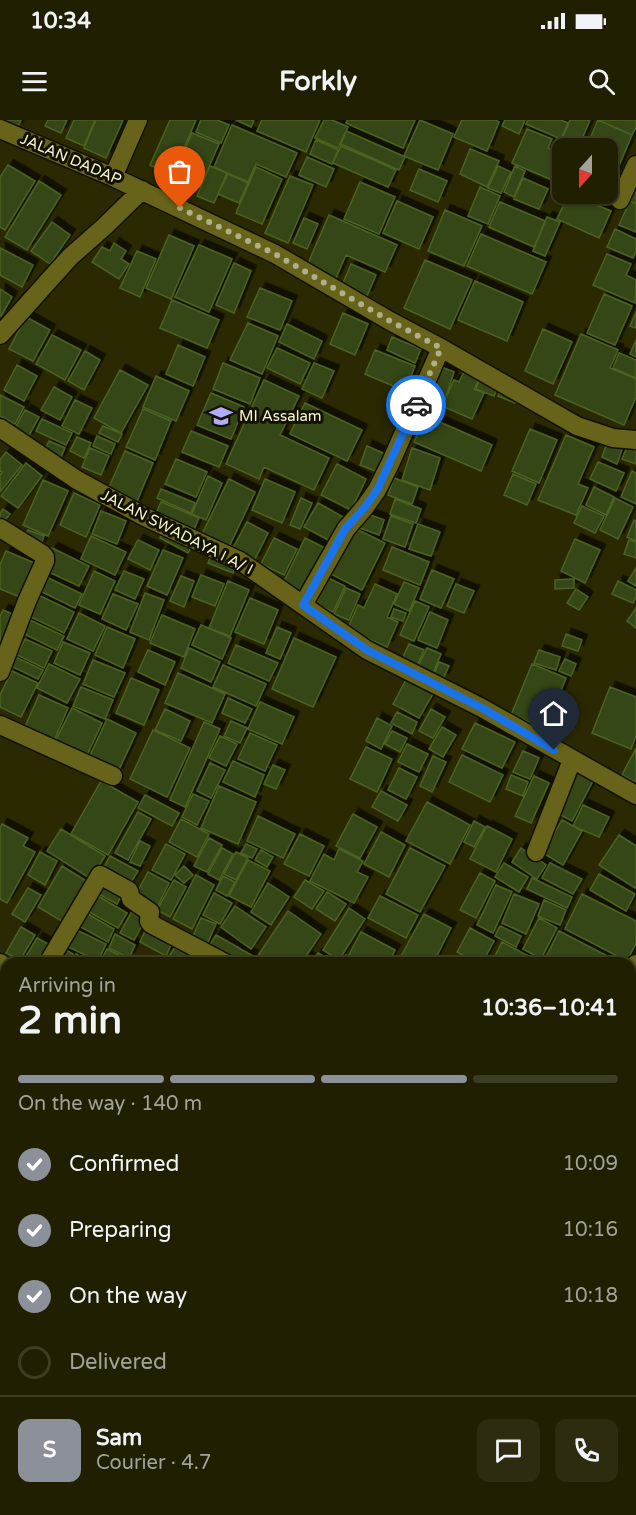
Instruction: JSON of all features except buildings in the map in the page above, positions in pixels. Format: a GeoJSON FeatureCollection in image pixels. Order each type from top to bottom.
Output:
{"type":"FeatureCollection","features":[{"type":"Feature","properties":{"kind":"street"},"geometry":{"type":"LineString","coordinates":[[113,177],[138,120]]}},
{"type":"Feature","properties":{"kind":"street","name":"JALAN DADAP"},"geometry":{"type":"LineString","coordinates":[[0,129],[142,190],[275,254],[577,426],[613,438],[636,440]]}},
{"type":"Feature","properties":{"kind":"street"},"geometry":{"type":"LineString","coordinates":[[620,200],[636,165]]}},
{"type":"Feature","properties":{"kind":"street"},"geometry":{"type":"LineString","coordinates":[[0,335],[70,257],[142,190]]}},
{"type":"Feature","properties":{"kind":"street"},"geometry":{"type":"LineString","coordinates":[[303,605],[345,529],[377,490],[441,348]]}},
{"type":"Feature","properties":{"kind":"street","name":"JALAN SWADAYA I A/ I"},"geometry":{"type":"LineString","coordinates":[[0,428],[76,480],[145,517],[240,561],[367,650],[482,708],[636,795]]}},
{"type":"Feature","properties":{"kind":"street"},"geometry":{"type":"LineString","coordinates":[[0,528],[42,554],[45,561],[0,672]]}},
{"type":"Feature","properties":{"kind":"street"},"geometry":{"type":"LineString","coordinates":[[0,725],[113,776]]}},
{"type":"Feature","properties":{"kind":"street"},"geometry":{"type":"LineString","coordinates":[[536,852],[572,760]]}},
{"type":"Feature","properties":{"kind":"street"},"geometry":{"type":"LineString","coordinates":[[52,957],[99,876],[129,891],[131,899],[150,912],[151,924],[214,957]]}},
{"type":"Feature","properties":{"kind":"way so far"},"geometry":{"type":"LineString","coordinates":[[180,208],[275,254],[441,348],[416,405]]}},
{"type":"Feature","properties":{"kind":"place","name":"MI Assalam"},"geometry":{"type":"Point","coordinates":[221,416]}},
{"type":"Feature","properties":{"kind":"route"},"geometry":{"type":"LineString","coordinates":[[416,405],[377,490],[345,529],[303,605],[367,650],[482,708],[554,750]]}}]}
